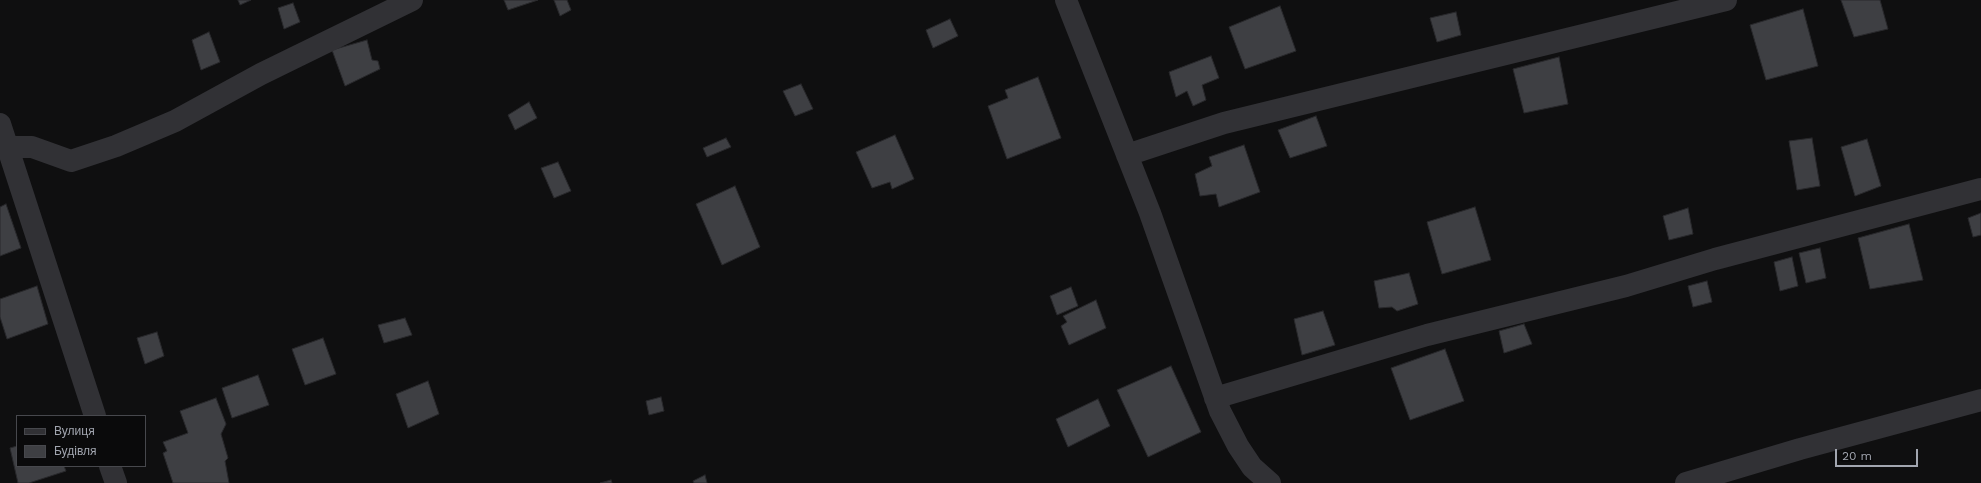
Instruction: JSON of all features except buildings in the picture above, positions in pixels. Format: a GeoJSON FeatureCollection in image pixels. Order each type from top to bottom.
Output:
{"type":"FeatureCollection","features":[{"type":"Feature","properties":{"kind":"street"},"geometry":{"type":"LineString","coordinates":[[7,147],[32,147],[71,160],[116,146],[175,121],[261,74],[412,0]]}},
{"type":"Feature","properties":{"kind":"street"},"geometry":{"type":"LineString","coordinates":[[1066,0],[1152,220],[1215,398],[1238,446],[1252,467],[1270,483]]}},
{"type":"Feature","properties":{"kind":"street"},"geometry":{"type":"LineString","coordinates":[[1127,155],[1224,123],[1726,0]]}},
{"type":"Feature","properties":{"kind":"street"},"geometry":{"type":"LineString","coordinates":[[0,124],[95,415]]}},
{"type":"Feature","properties":{"kind":"street"},"geometry":{"type":"LineString","coordinates":[[1215,398],[1427,335],[1626,286],[1723,257],[1981,189]]}},
{"type":"Feature","properties":{"kind":"street"},"geometry":{"type":"LineString","coordinates":[[1686,483],[1800,449],[1981,400]]}},
{"type":"Feature","properties":{"kind":"street"},"geometry":{"type":"LineString","coordinates":[[110,467],[116,483]]}}]}
